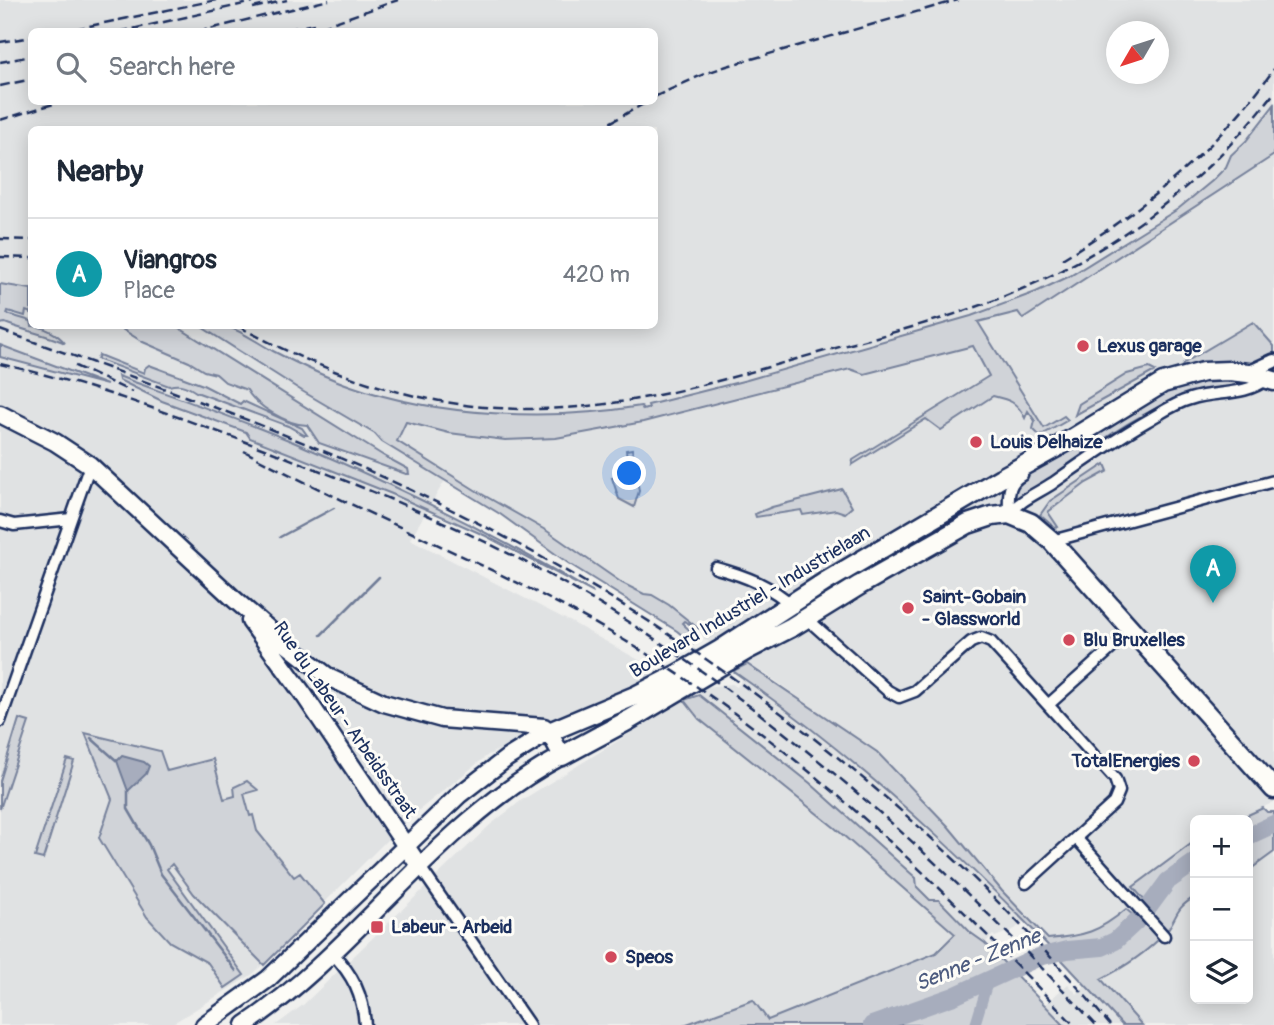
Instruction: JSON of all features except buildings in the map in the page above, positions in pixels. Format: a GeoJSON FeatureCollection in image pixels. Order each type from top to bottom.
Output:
{"type":"FeatureCollection","features":[{"type":"Feature","properties":{"kind":"highway","name":"Boulevard Industriel - Industrielaan"},"geometry":{"type":"LineString","coordinates":[[549,732],[637,695],[678,674],[1000,478],[1070,440],[1163,383],[1203,372],[1229,371],[1272,378]]}},
{"type":"Feature","properties":{"kind":"highway","name":"Boulevard Industriel - Industrielaan"},"geometry":{"type":"LineString","coordinates":[[562,756],[807,619],[860,585],[968,524],[1009,514]]}},
{"type":"Feature","properties":{"kind":"highway"},"geometry":{"type":"LineString","coordinates":[[1009,514],[1031,523],[1052,541],[1274,789]]}},
{"type":"Feature","properties":{"kind":"main road"},"geometry":{"type":"LineString","coordinates":[[0,414],[55,442],[90,465],[234,599],[330,678],[384,703],[415,713],[471,723],[544,727],[562,756]]}},
{"type":"Feature","properties":{"kind":"main road","name":"Rue du Labeur - Arbeidsstraat"},"geometry":{"type":"LineString","coordinates":[[234,599],[282,663],[420,867]]}},
{"type":"Feature","properties":{"kind":"main road"},"geometry":{"type":"LineString","coordinates":[[282,663],[293,649]]}},
{"type":"Feature","properties":{"kind":"main road"},"geometry":{"type":"LineString","coordinates":[[304,695],[313,679],[319,676],[330,678]]}},
{"type":"Feature","properties":{"kind":"main road","name":"Boulevard Industriel - Industrielaan"},"geometry":{"type":"LineString","coordinates":[[204,1025],[268,979],[405,846],[482,776],[549,732]]}},
{"type":"Feature","properties":{"kind":"main road","name":"Boulevard Industriel - Industrielaan"},"geometry":{"type":"LineString","coordinates":[[245,1025],[304,981],[496,797],[522,778],[562,756]]}},
{"type":"Feature","properties":{"kind":"street","name":"Boulevard Industriel - Industrielaan"},"geometry":{"type":"LineString","coordinates":[[1248,373],[1274,361]]}},
{"type":"Feature","properties":{"kind":"street","name":"Boulevard Industriel - Industrielaan"},"geometry":{"type":"LineString","coordinates":[[1009,514],[1016,506],[1051,485],[1103,447],[1167,409],[1197,397],[1243,392],[1272,378]]}},
{"type":"Feature","properties":{"kind":"street","name":"Boulevard Industriel - Industrielaan"},"geometry":{"type":"LineString","coordinates":[[1009,514],[1009,489],[1012,483],[1070,440]]}},
{"type":"Feature","properties":{"kind":"street"},"geometry":{"type":"LineString","coordinates":[[0,721],[90,465]]}},
{"type":"Feature","properties":{"kind":"street"},"geometry":{"type":"LineString","coordinates":[[1052,541],[1274,481]]}},
{"type":"Feature","properties":{"kind":"street"},"geometry":{"type":"LineString","coordinates":[[0,522],[14,525],[71,519]]}},
{"type":"Feature","properties":{"kind":"street"},"geometry":{"type":"LineString","coordinates":[[716,568],[741,574],[777,592],[895,696],[904,697],[915,691],[967,645],[981,638],[991,642],[1118,785],[1119,791],[1114,803],[1026,883]]}},
{"type":"Feature","properties":{"kind":"street"},"geometry":{"type":"LineString","coordinates":[[1048,705],[1132,630]]}},
{"type":"Feature","properties":{"kind":"street"},"geometry":{"type":"LineString","coordinates":[[1076,838],[1162,934]]}},
{"type":"Feature","properties":{"kind":"street"},"geometry":{"type":"LineString","coordinates":[[420,867],[529,1025]]}},
{"type":"Feature","properties":{"kind":"street"},"geometry":{"type":"LineString","coordinates":[[332,953],[353,977],[363,1004],[365,1025]]}},
{"type":"Feature","properties":{"kind":"shaded area"},"geometry":{"type":"Polygon","coordinates":[[[0,0],[1274,0],[1274,802],[1247,815],[1190,815],[1190,845],[1133,886],[1140,895],[1111,922],[1101,929],[1076,937],[1048,939],[1002,891],[948,826],[877,752],[767,675],[704,639],[703,633],[669,605],[622,583],[547,531],[408,448],[447,477],[410,539],[573,623],[660,672],[488,755],[409,818],[253,974],[170,1025],[0,1025],[0,0]]]}},
{"type":"Feature","properties":{"kind":"shaded area"},"geometry":{"type":"Polygon","coordinates":[[[1274,105],[1274,155],[1023,319],[1018,312],[978,322],[1044,428],[1064,416],[1068,420],[1040,436],[1033,429],[1035,421],[1028,411],[1025,418],[1012,402],[993,396],[941,430],[926,419],[852,465],[853,460],[989,376],[973,346],[864,374],[850,369],[643,422],[556,438],[505,440],[449,433],[406,422],[397,441],[547,531],[622,583],[669,605],[699,629],[684,621],[682,623],[697,637],[693,644],[677,631],[568,563],[500,514],[205,329],[233,329],[331,379],[420,404],[494,413],[570,414],[641,406],[643,410],[649,408],[648,405],[747,380],[971,316],[1036,292],[1070,276],[1178,209],[1226,167],[1231,155],[1246,141],[1274,105]]]}},
{"type":"Feature","properties":{"kind":"shaded area"},"geometry":{"type":"Polygon","coordinates":[[[0,284],[28,289],[28,312],[25,316],[8,311],[7,314],[28,320],[28,329],[50,331],[65,343],[5,323],[0,324],[0,284]]]}},
{"type":"Feature","properties":{"kind":"shaded area"},"geometry":{"type":"Polygon","coordinates":[[[1253,322],[1274,346],[1274,356],[1256,367],[1181,368],[1184,363],[1253,322]]]}},
{"type":"Feature","properties":{"kind":"shaded area"},"geometry":{"type":"Polygon","coordinates":[[[122,329],[181,329],[408,469],[409,474],[319,443],[307,425],[290,422],[272,413],[247,390],[143,342],[122,329]]]}},
{"type":"Feature","properties":{"kind":"shaded area"},"geometry":{"type":"Polygon","coordinates":[[[0,345],[107,385],[0,357],[0,345]]]}},
{"type":"Feature","properties":{"kind":"shaded area"},"geometry":{"type":"Polygon","coordinates":[[[99,355],[144,373],[149,365],[203,385],[240,404],[243,401],[302,428],[307,435],[186,387],[169,386],[97,359],[99,355]]]}},
{"type":"Feature","properties":{"kind":"shaded area"},"geometry":{"type":"Polygon","coordinates":[[[1149,368],[1155,371],[1075,415],[1079,404],[1127,374],[1149,368]]]}},
{"type":"Feature","properties":{"kind":"shaded area"},"geometry":{"type":"Polygon","coordinates":[[[118,376],[253,426],[374,478],[522,552],[594,593],[486,536],[392,494],[250,438],[246,432],[162,401],[119,380],[118,376]]]}},
{"type":"Feature","properties":{"kind":"shaded area"},"geometry":{"type":"Polygon","coordinates":[[[1195,379],[1245,380],[1245,385],[1185,398],[1146,414],[1107,437],[1016,502],[1015,489],[1022,478],[1152,395],[1195,379]]]}},
{"type":"Feature","properties":{"kind":"shaded area"},"geometry":{"type":"Polygon","coordinates":[[[632,449],[639,491],[634,507],[619,499],[612,478],[626,477],[626,450],[632,449]]]}},
{"type":"Feature","properties":{"kind":"shaded area"},"geometry":{"type":"Polygon","coordinates":[[[1105,464],[1108,471],[1086,483],[1048,512],[1058,527],[1055,528],[1040,515],[1050,501],[1105,464]]]}},
{"type":"Feature","properties":{"kind":"shaded area"},"geometry":{"type":"Polygon","coordinates":[[[842,489],[852,507],[845,513],[836,510],[803,515],[801,510],[756,517],[755,514],[772,507],[842,489]]]}},
{"type":"Feature","properties":{"kind":"shaded area"},"geometry":{"type":"Polygon","coordinates":[[[940,524],[943,528],[817,606],[811,604],[809,600],[940,524]]]}},
{"type":"Feature","properties":{"kind":"shaded area"},"geometry":{"type":"Polygon","coordinates":[[[747,664],[877,752],[948,826],[1002,891],[1048,939],[1090,932],[1126,909],[1134,916],[1145,901],[1133,887],[1190,845],[1190,900],[1179,910],[1164,934],[1150,947],[1101,979],[1142,1025],[1122,1025],[986,882],[938,837],[838,751],[733,671],[747,664]]]}},
{"type":"Feature","properties":{"kind":"shaded area"},"geometry":{"type":"Polygon","coordinates":[[[743,678],[810,728],[904,806],[1025,920],[1015,929],[995,937],[993,935],[985,943],[971,933],[940,900],[931,900],[917,887],[915,879],[810,783],[699,695],[706,687],[732,684],[737,687],[743,678]]]}},
{"type":"Feature","properties":{"kind":"shaded area"},"geometry":{"type":"Polygon","coordinates":[[[699,695],[810,783],[916,878],[917,887],[930,900],[939,900],[971,933],[985,943],[1064,1025],[684,1025],[753,1000],[768,1020],[936,953],[955,934],[835,828],[699,719],[684,700],[699,695]]]}},
{"type":"Feature","properties":{"kind":"shaded area"},"geometry":{"type":"Polygon","coordinates":[[[684,700],[699,719],[835,828],[955,934],[936,953],[768,1020],[716,1013],[684,1025],[276,1025],[303,1005],[490,825],[522,800],[684,700]]]}},
{"type":"Feature","properties":{"kind":"shaded area"},"geometry":{"type":"Polygon","coordinates":[[[19,719],[29,722],[0,809],[0,781],[19,719]]]}},
{"type":"Feature","properties":{"kind":"shaded area"},"geometry":{"type":"Polygon","coordinates":[[[85,733],[160,751],[167,771],[213,759],[224,799],[235,796],[234,787],[247,781],[258,790],[244,794],[257,831],[294,877],[300,873],[325,904],[264,965],[194,894],[172,864],[167,869],[244,975],[225,988],[208,963],[170,942],[147,917],[99,838],[112,799],[85,733]]]}},
{"type":"Feature","properties":{"kind":"shaded area"},"geometry":{"type":"Polygon","coordinates":[[[67,759],[74,761],[43,859],[35,857],[67,759]]]}},
{"type":"Feature","properties":{"kind":"shaded area"},"geometry":{"type":"Polygon","coordinates":[[[1263,808],[1267,812],[1274,812],[1274,852],[1253,867],[1253,815],[1248,815],[1263,808]]]}},
{"type":"Feature","properties":{"kind":"shaded area"},"geometry":{"type":"Polygon","coordinates":[[[1274,852],[1274,1025],[1142,1025],[1101,979],[1167,931],[1176,913],[1190,900],[1190,1004],[1253,1004],[1253,867],[1274,852]]]}},
{"type":"Feature","properties":{"kind":"shaded area"},"geometry":{"type":"Polygon","coordinates":[[[1068,984],[1077,994],[1086,985],[1122,1025],[1064,1025],[1044,1005],[1068,984]]]}},
{"type":"Feature","properties":{"kind":"water"},"geometry":{"type":"Polygon","coordinates":[[[122,756],[149,766],[146,774],[128,791],[117,761],[122,756]]]}},
{"type":"Feature","properties":{"kind":"waterway"},"geometry":{"type":"LineString","coordinates":[[280,537],[334,508]]}},
{"type":"Feature","properties":{"kind":"waterway"},"geometry":{"type":"LineString","coordinates":[[321,635],[379,577]]}},
{"type":"Feature","properties":{"kind":"waterway"},"geometry":{"type":"LineString","coordinates":[[91,738],[117,761]]}},
{"type":"Feature","properties":{"kind":"waterway"},"geometry":{"type":"LineString","coordinates":[[128,791],[128,809],[149,845],[161,874],[236,971]]}},
{"type":"Feature","properties":{"kind":"waterway","name":"Senne - Zenne"},"geometry":{"type":"LineString","coordinates":[[1253,834],[1274,824]]}},
{"type":"Feature","properties":{"kind":"waterway","name":"Senne - Zenne"},"geometry":{"type":"LineString","coordinates":[[872,1025],[954,996],[1039,957],[1067,950],[1102,947],[1115,941],[1143,915],[1168,881],[1190,866]]}},
{"type":"Feature","properties":{"kind":"waterway"},"geometry":{"type":"LineString","coordinates":[[975,1025],[988,982]]}},
{"type":"Feature","properties":{"kind":"railway"},"geometry":{"type":"LineString","coordinates":[[80,28],[216,0]]}},
{"type":"Feature","properties":{"kind":"railway"},"geometry":{"type":"LineString","coordinates":[[137,28],[262,0]]}},
{"type":"Feature","properties":{"kind":"railway"},"geometry":{"type":"LineString","coordinates":[[253,8],[287,0]]}},
{"type":"Feature","properties":{"kind":"railway"},"geometry":{"type":"LineString","coordinates":[[214,28],[329,0]]}},
{"type":"Feature","properties":{"kind":"railway"},"geometry":{"type":"LineString","coordinates":[[318,28],[398,0]]}},
{"type":"Feature","properties":{"kind":"railway"},"geometry":{"type":"LineString","coordinates":[[658,95],[727,66],[958,0]]}},
{"type":"Feature","properties":{"kind":"railway"},"geometry":{"type":"LineString","coordinates":[[294,28],[314,24]]}},
{"type":"Feature","properties":{"kind":"railway"},"geometry":{"type":"LineString","coordinates":[[0,42],[28,38]]}},
{"type":"Feature","properties":{"kind":"railway"},"geometry":{"type":"LineString","coordinates":[[0,62],[28,57]]}},
{"type":"Feature","properties":{"kind":"railway"},"geometry":{"type":"LineString","coordinates":[[1062,259],[1093,240],[1178,175],[1229,125],[1274,69]]}},
{"type":"Feature","properties":{"kind":"railway"},"geometry":{"type":"LineString","coordinates":[[0,86],[28,80]]}},
{"type":"Feature","properties":{"kind":"railway"},"geometry":{"type":"LineString","coordinates":[[244,329],[331,370],[396,391],[462,405],[537,409],[575,407],[613,403],[688,388],[954,314],[1020,290],[1062,270],[1103,247],[1178,194],[1212,163],[1274,93]]}},
{"type":"Feature","properties":{"kind":"railway"},"geometry":{"type":"LineString","coordinates":[[0,120],[50,105]]}},
{"type":"Feature","properties":{"kind":"railway"},"geometry":{"type":"LineString","coordinates":[[604,126],[642,105]]}},
{"type":"Feature","properties":{"kind":"railway"},"geometry":{"type":"LineString","coordinates":[[0,239],[28,240]]}},
{"type":"Feature","properties":{"kind":"railway"},"geometry":{"type":"LineString","coordinates":[[0,257],[28,258]]}},
{"type":"Feature","properties":{"kind":"railway"},"geometry":{"type":"LineString","coordinates":[[0,330],[282,434],[392,481],[540,556],[631,610],[719,668],[805,732],[887,799],[966,870],[1040,946],[1110,1025]]}},
{"type":"Feature","properties":{"kind":"railway"},"geometry":{"type":"LineString","coordinates":[[0,364],[135,402],[372,491],[509,553],[620,617],[695,666],[767,719],[837,776],[905,835],[970,897],[1096,1025]]}},
{"type":"Feature","properties":{"kind":"railway"},"geometry":{"type":"LineString","coordinates":[[75,366],[132,392]]}},
{"type":"Feature","properties":{"kind":"railway"},"geometry":{"type":"LineString","coordinates":[[244,451],[572,611],[681,676],[802,765],[859,814],[969,917],[1074,1025]]}},
{"type":"Feature","properties":{"kind":"place","name":"Lexus garage"},"geometry":{"type":"Point","coordinates":[1083,346]}},
{"type":"Feature","properties":{"kind":"place","name":"Louis Delhaize"},"geometry":{"type":"Point","coordinates":[976,442]}},
{"type":"Feature","properties":{"kind":"place","name":"Viangros"},"geometry":{"type":"Point","coordinates":[1213,603]}},
{"type":"Feature","properties":{"kind":"place","name":"Saint-Gobain - Glassworld"},"geometry":{"type":"Point","coordinates":[908,608]}},
{"type":"Feature","properties":{"kind":"place","name":"Blu Bruxelles"},"geometry":{"type":"Point","coordinates":[1069,640]}},
{"type":"Feature","properties":{"kind":"place","name":"TotalEnergies"},"geometry":{"type":"Point","coordinates":[1194,761]}},
{"type":"Feature","properties":{"kind":"place","name":"Labeur - Arbeid"},"geometry":{"type":"Point","coordinates":[377,927]}},
{"type":"Feature","properties":{"kind":"place","name":"Speos"},"geometry":{"type":"Point","coordinates":[611,957]}}]}
